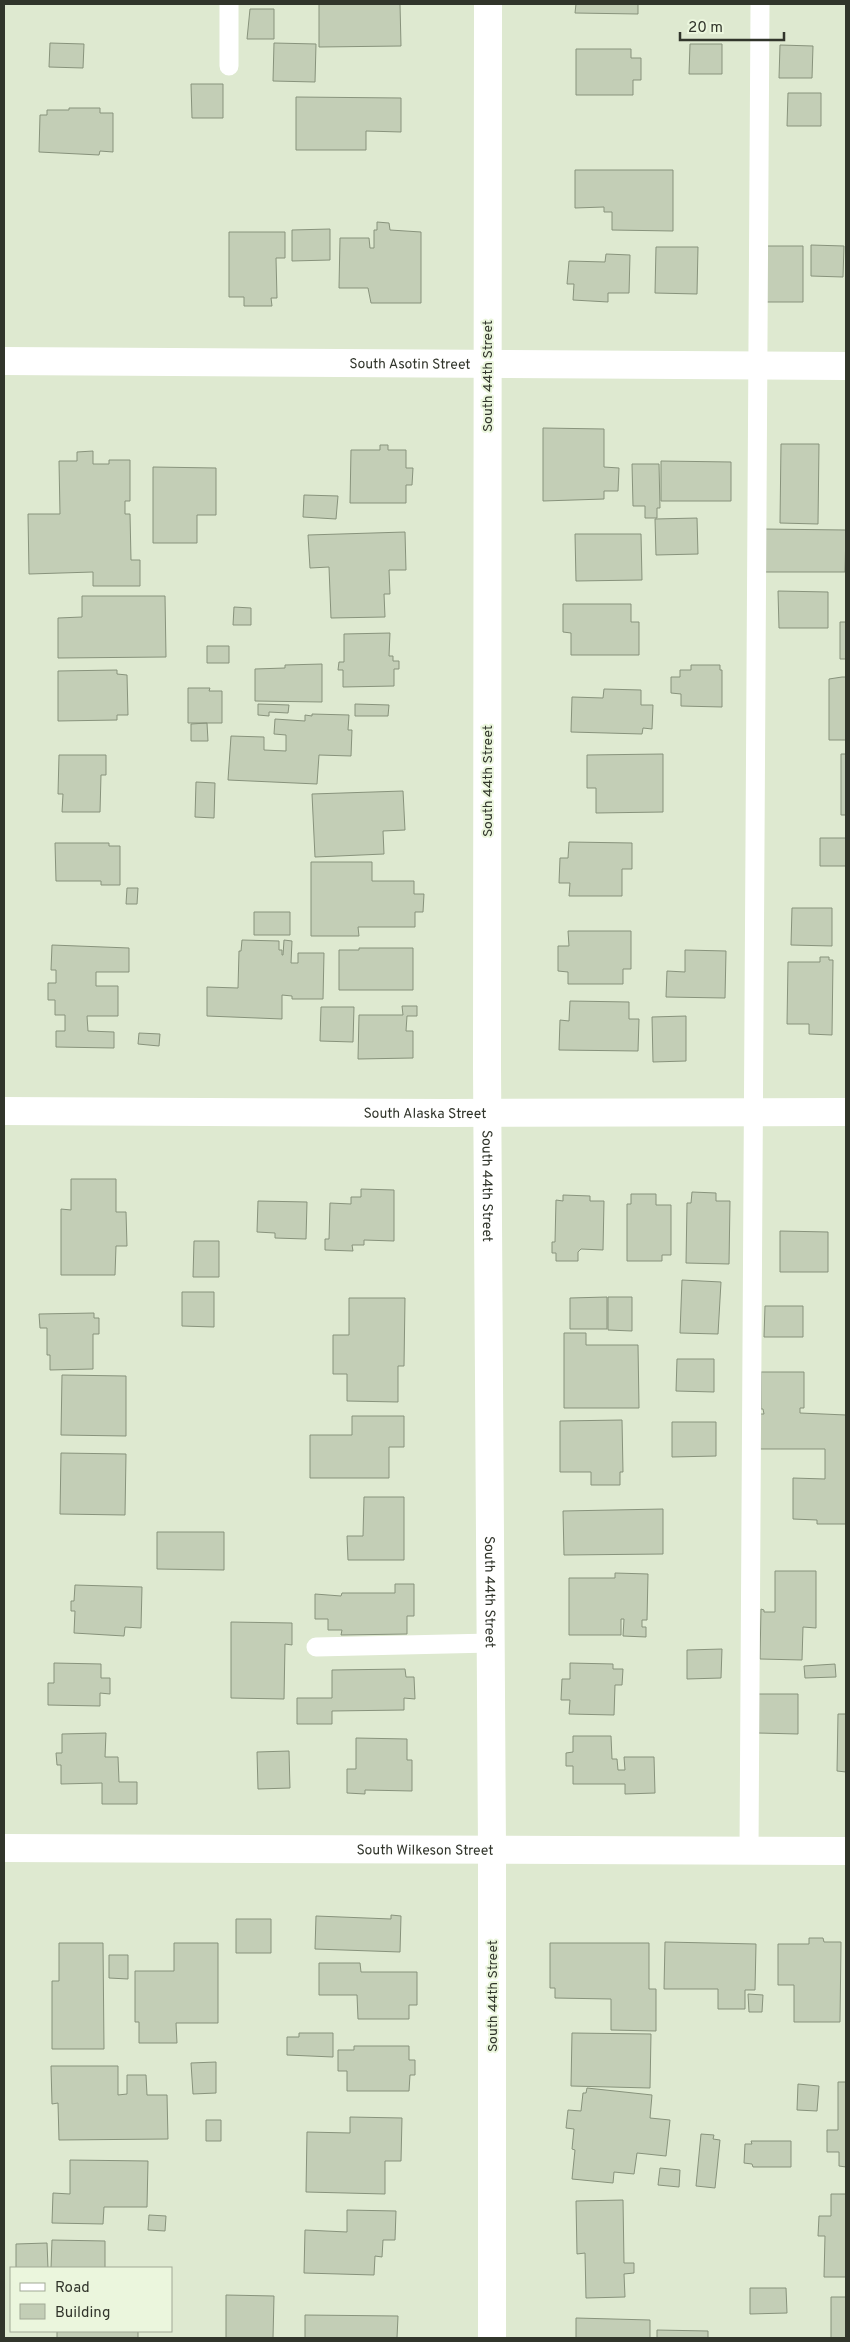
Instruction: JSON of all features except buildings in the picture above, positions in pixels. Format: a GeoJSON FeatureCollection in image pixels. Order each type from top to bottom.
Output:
{"type":"FeatureCollection","features":[{"type":"Feature","properties":{"kind":"street","name":"South 44th Street"},"geometry":{"type":"LineString","coordinates":[[488,4],[487,1113],[492,1850],[492,2338]]}},
{"type":"Feature","properties":{"kind":"street","name":"South Asotin Street"},"geometry":{"type":"LineString","coordinates":[[4,361],[846,366]]}},
{"type":"Feature","properties":{"kind":"street","name":"South Alaska Street"},"geometry":{"type":"LineString","coordinates":[[4,1110],[487,1113],[846,1112]]}},
{"type":"Feature","properties":{"kind":"street","name":"South Wilkeson Street"},"geometry":{"type":"LineString","coordinates":[[4,1848],[846,1851]]}},
{"type":"Feature","properties":{"kind":"lane"},"geometry":{"type":"LineString","coordinates":[[229,4],[229,66]]}},
{"type":"Feature","properties":{"kind":"lane"},"geometry":{"type":"LineString","coordinates":[[749,1851],[760,4]]}},
{"type":"Feature","properties":{"kind":"lane"},"geometry":{"type":"LineString","coordinates":[[316,1647],[491,1643]]}}]}
